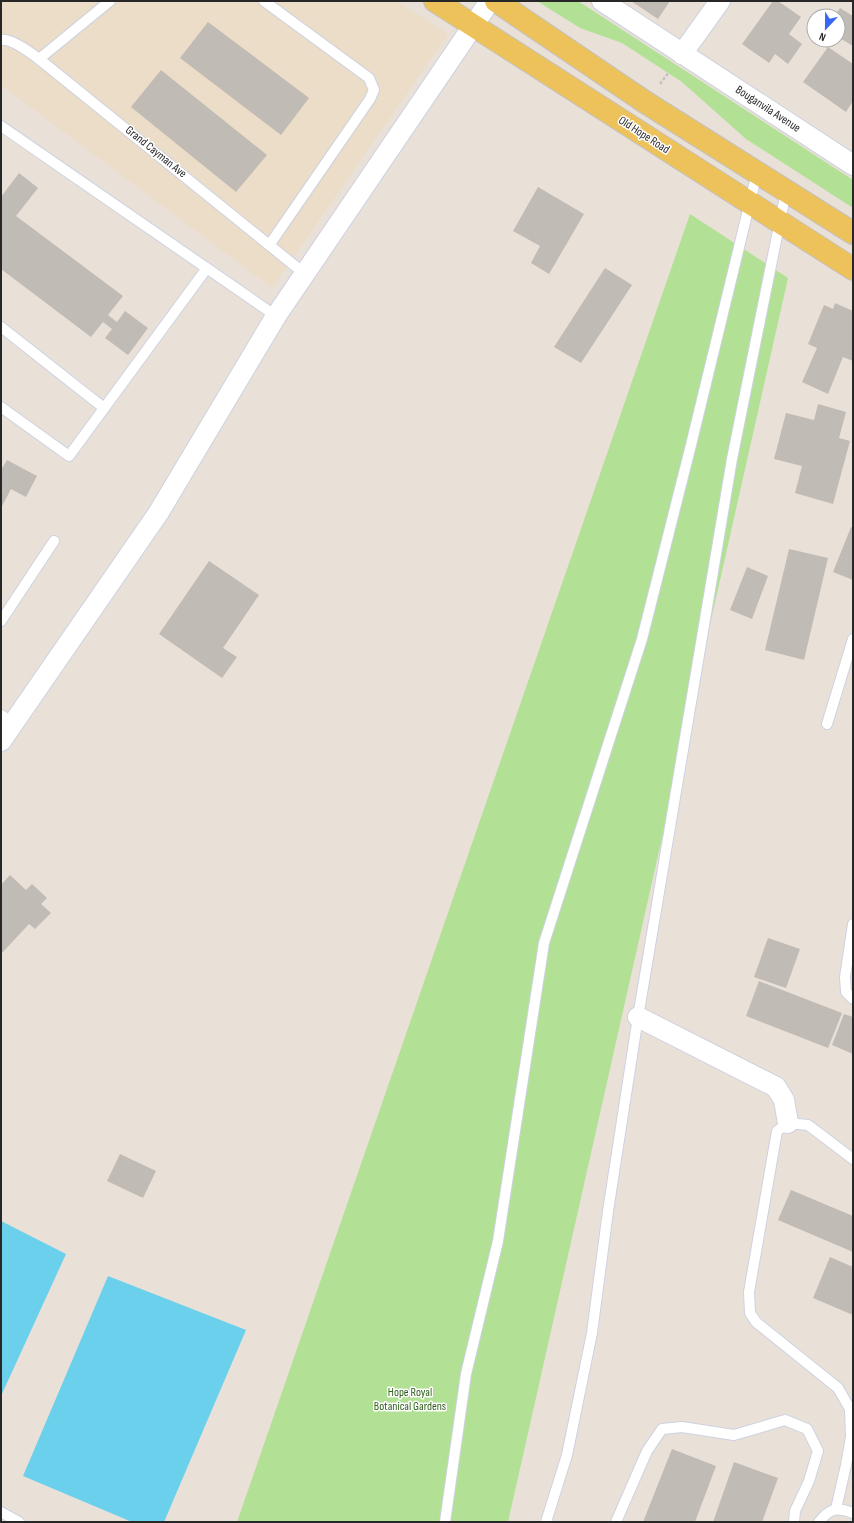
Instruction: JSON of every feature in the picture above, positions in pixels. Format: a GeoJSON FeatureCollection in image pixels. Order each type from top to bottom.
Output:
{"type":"FeatureCollection","features":[{"type":"Feature","properties":{"kind":"main road","name":"Old Hope Road"},"geometry":{"type":"LineString","coordinates":[[435,1],[853,269]]}},
{"type":"Feature","properties":{"kind":"main road"},"geometry":{"type":"LineString","coordinates":[[496,1],[645,102],[853,232]]}},
{"type":"Feature","properties":{"kind":"street"},"geometry":{"type":"LineString","coordinates":[[1,741],[7,719],[159,512],[276,316],[490,1]]}},
{"type":"Feature","properties":{"kind":"street","name":"Bouganvila Avenue"},"geometry":{"type":"LineString","coordinates":[[602,1],[853,165]]}},
{"type":"Feature","properties":{"kind":"street"},"geometry":{"type":"LineString","coordinates":[[682,54],[720,1]]}},
{"type":"Feature","properties":{"kind":"street"},"geometry":{"type":"LineString","coordinates":[[638,1017],[776,1087],[784,1100],[788,1123]]}},
{"type":"Feature","properties":{"kind":"lane"},"geometry":{"type":"LineString","coordinates":[[39,59],[110,1]]}},
{"type":"Feature","properties":{"kind":"lane"},"geometry":{"type":"LineString","coordinates":[[264,1],[369,78],[374,90],[370,99],[270,244]]}},
{"type":"Feature","properties":{"kind":"lane","name":"Grand Cayman Ave"},"geometry":{"type":"LineString","coordinates":[[1,40],[4,39],[23,48],[39,59],[270,244],[305,274]]}},
{"type":"Feature","properties":{"kind":"lane"},"geometry":{"type":"LineString","coordinates":[[1,126],[276,316]]}},
{"type":"Feature","properties":{"kind":"lane"},"geometry":{"type":"LineString","coordinates":[[445,1522],[466,1374],[498,1241],[544,943],[642,639],[757,173]]}},
{"type":"Feature","properties":{"kind":"lane"},"geometry":{"type":"LineString","coordinates":[[546,1522],[566,1455],[592,1333],[608,1211],[638,1017],[732,459],[786,191]]}},
{"type":"Feature","properties":{"kind":"lane"},"geometry":{"type":"LineString","coordinates":[[1,406],[69,456],[207,268]]}},
{"type":"Feature","properties":{"kind":"lane"},"geometry":{"type":"LineString","coordinates":[[1,327],[104,408]]}},
{"type":"Feature","properties":{"kind":"lane"},"geometry":{"type":"LineString","coordinates":[[1,620],[54,541]]}},
{"type":"Feature","properties":{"kind":"lane"},"geometry":{"type":"LineString","coordinates":[[827,724],[853,639]]}},
{"type":"Feature","properties":{"kind":"lane"},"geometry":{"type":"LineString","coordinates":[[853,924],[851,946],[845,977],[846,992],[853,1000]]}},
{"type":"Feature","properties":{"kind":"lane"},"geometry":{"type":"LineString","coordinates":[[836,1509],[851,1437],[850,1409],[838,1388],[756,1322],[750,1313],[749,1292],[777,1131],[788,1123],[808,1125],[853,1159]]}},
{"type":"Feature","properties":{"kind":"lane"},"geometry":{"type":"LineString","coordinates":[[616,1522],[647,1451],[662,1429],[682,1427],[734,1435],[784,1420],[807,1429],[818,1451],[809,1482],[795,1511],[794,1522]]}},
{"type":"Feature","properties":{"kind":"lane"},"geometry":{"type":"LineString","coordinates":[[819,1522],[826,1513],[836,1509],[853,1513]]}},
{"type":"Feature","properties":{"kind":"lane"},"geometry":{"type":"LineString","coordinates":[[1,1512],[19,1522]]}},
{"type":"Feature","properties":{"kind":"path"},"geometry":{"type":"LineString","coordinates":[[645,102],[682,54]]}},
{"type":"Feature","properties":{"kind":"shaded area"},"geometry":{"type":"Polygon","coordinates":[[[1,1],[397,1],[448,34],[272,288],[1,85],[1,1]]]}},
{"type":"Feature","properties":{"kind":"green space"},"geometry":{"type":"Polygon","coordinates":[[[537,1],[578,1],[853,180],[853,208],[746,139],[682,82],[622,43],[580,28],[537,1]]]}},
{"type":"Feature","properties":{"kind":"green space","name":"Hope Royal Botanical Gardens"},"geometry":{"type":"Polygon","coordinates":[[[690,214],[788,278],[508,1522],[237,1522],[690,214]]]}},
{"type":"Feature","properties":{"kind":"water"},"geometry":{"type":"Polygon","coordinates":[[[1,1221],[66,1254],[1,1396],[1,1221]]]}},
{"type":"Feature","properties":{"kind":"water"},"geometry":{"type":"Polygon","coordinates":[[[108,1276],[246,1330],[164,1522],[132,1522],[23,1476],[108,1276]]]}},
{"type":"Feature","properties":{"kind":"building"},"geometry":{"type":"Polygon","coordinates":[[[631,1],[670,1],[658,19],[631,1]]]}},
{"type":"Feature","properties":{"kind":"building"},"geometry":{"type":"Polygon","coordinates":[[[773,1],[778,1],[801,17],[789,34],[802,44],[788,64],[775,54],[769,63],[742,44],[773,1]]]}},
{"type":"Feature","properties":{"kind":"building"},"geometry":{"type":"Polygon","coordinates":[[[846,12],[853,16],[853,46],[846,42],[846,12]]]}},
{"type":"Feature","properties":{"kind":"building"},"geometry":{"type":"Polygon","coordinates":[[[208,22],[309,98],[281,135],[180,58],[208,22]]]}},
{"type":"Feature","properties":{"kind":"building"},"geometry":{"type":"Polygon","coordinates":[[[827,48],[829,48],[853,64],[853,101],[846,112],[803,82],[827,48]]]}},
{"type":"Feature","properties":{"kind":"building"},"geometry":{"type":"Polygon","coordinates":[[[161,70],[267,155],[236,192],[131,107],[161,70]]]}},
{"type":"Feature","properties":{"kind":"building"},"geometry":{"type":"Polygon","coordinates":[[[19,173],[38,188],[16,216],[123,296],[108,315],[117,322],[125,311],[148,328],[128,355],[105,338],[112,329],[103,322],[91,337],[1,269],[1,197],[19,173]]]}},
{"type":"Feature","properties":{"kind":"building"},"geometry":{"type":"Polygon","coordinates":[[[538,187],[584,214],[549,274],[531,263],[540,246],[513,231],[538,187]]]}},
{"type":"Feature","properties":{"kind":"building"},"geometry":{"type":"Polygon","coordinates":[[[605,268],[632,285],[581,363],[554,347],[605,268]]]}},
{"type":"Feature","properties":{"kind":"building"},"geometry":{"type":"Polygon","coordinates":[[[835,303],[853,311],[853,361],[843,357],[828,394],[802,382],[817,348],[808,344],[824,305],[833,309],[835,303]]]}},
{"type":"Feature","properties":{"kind":"building"},"geometry":{"type":"Polygon","coordinates":[[[818,404],[846,412],[839,438],[850,441],[833,504],[795,493],[802,466],[774,459],[786,413],[814,420],[818,404]]]}},
{"type":"Feature","properties":{"kind":"building"},"geometry":{"type":"Polygon","coordinates":[[[7,460],[37,476],[26,497],[11,489],[1,508],[1,470],[7,460]]]}},
{"type":"Feature","properties":{"kind":"building"},"geometry":{"type":"Polygon","coordinates":[[[851,527],[853,528],[853,580],[833,572],[851,527]]]}},
{"type":"Feature","properties":{"kind":"building"},"geometry":{"type":"Polygon","coordinates":[[[789,549],[828,558],[804,660],[765,650],[789,549]]]}},
{"type":"Feature","properties":{"kind":"building"},"geometry":{"type":"Polygon","coordinates":[[[209,561],[259,595],[223,648],[237,657],[222,678],[159,634],[209,561]]]}},
{"type":"Feature","properties":{"kind":"building"},"geometry":{"type":"Polygon","coordinates":[[[747,567],[768,576],[752,619],[730,610],[747,567]]]}},
{"type":"Feature","properties":{"kind":"building"},"geometry":{"type":"Polygon","coordinates":[[[10,875],[26,890],[32,884],[47,898],[41,904],[51,913],[35,929],[29,924],[1,954],[1,885],[10,875]]]}},
{"type":"Feature","properties":{"kind":"building"},"geometry":{"type":"Polygon","coordinates":[[[768,938],[800,949],[786,988],[754,977],[768,938]]]}},
{"type":"Feature","properties":{"kind":"building"},"geometry":{"type":"Polygon","coordinates":[[[759,981],[842,1013],[828,1048],[746,1016],[759,981]]]}},
{"type":"Feature","properties":{"kind":"building"},"geometry":{"type":"Polygon","coordinates":[[[844,1014],[853,1017],[853,1054],[832,1045],[844,1014]]]}},
{"type":"Feature","properties":{"kind":"building"},"geometry":{"type":"Polygon","coordinates":[[[120,1154],[156,1171],[143,1198],[107,1181],[120,1154]]]}},
{"type":"Feature","properties":{"kind":"building"},"geometry":{"type":"Polygon","coordinates":[[[791,1190],[853,1216],[853,1252],[778,1220],[791,1190]]]}},
{"type":"Feature","properties":{"kind":"building"},"geometry":{"type":"Polygon","coordinates":[[[830,1257],[853,1267],[853,1315],[813,1298],[830,1257]]]}},
{"type":"Feature","properties":{"kind":"building"},"geometry":{"type":"Polygon","coordinates":[[[672,1449],[716,1466],[695,1522],[643,1522],[672,1449]]]}},
{"type":"Feature","properties":{"kind":"building"},"geometry":{"type":"Polygon","coordinates":[[[734,1462],[778,1478],[762,1522],[713,1522],[734,1462]]]}}]}
